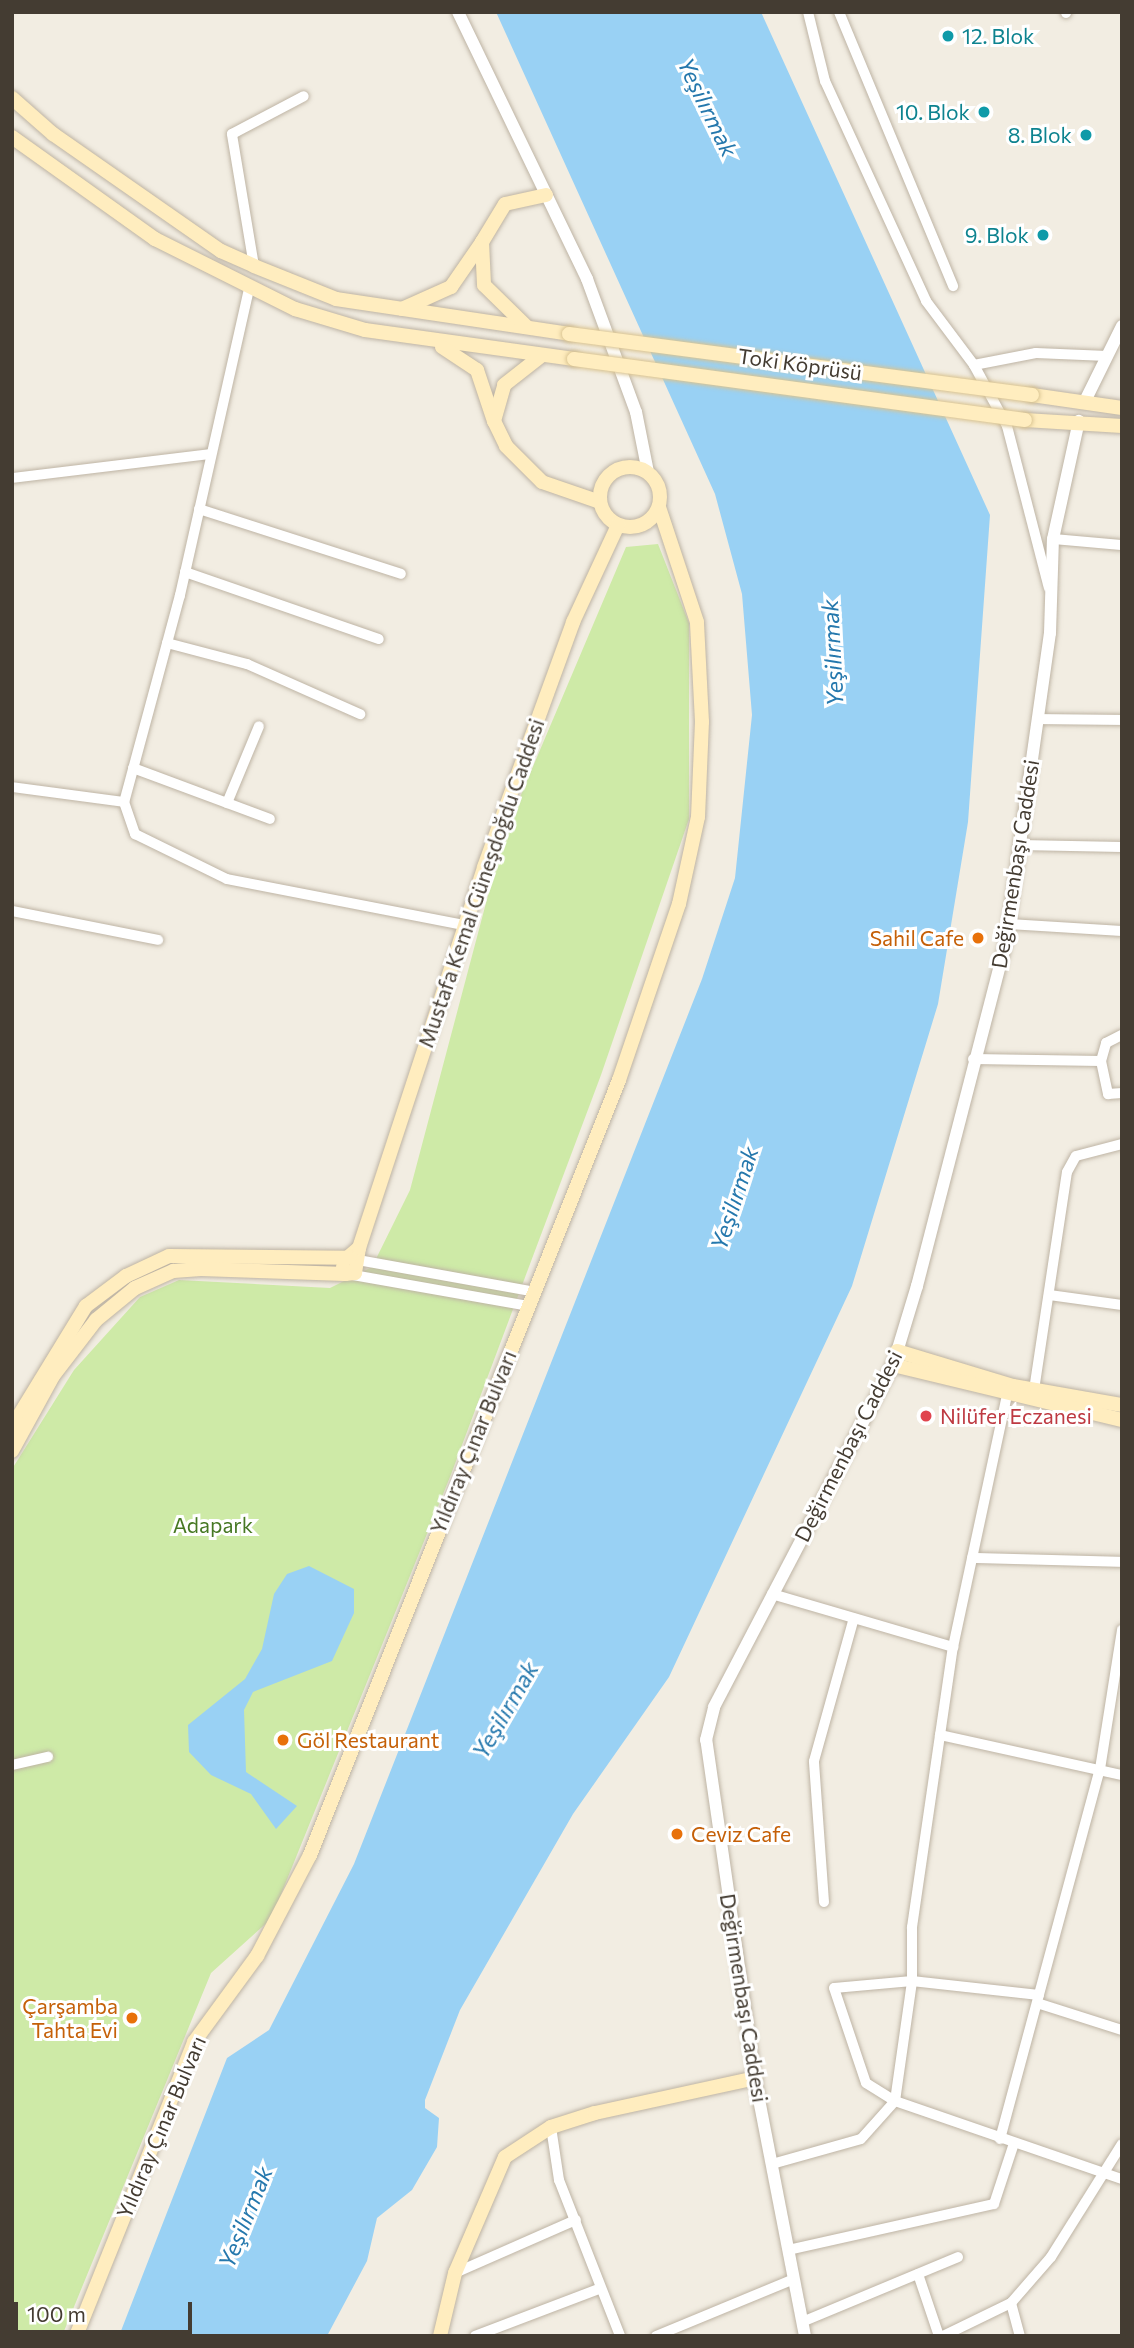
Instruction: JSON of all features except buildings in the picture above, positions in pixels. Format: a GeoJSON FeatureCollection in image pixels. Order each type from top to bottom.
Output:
{"type":"FeatureCollection","features":[{"type":"Feature","properties":{"kind":"main road","name":"Toki Köprüsü"},"geometry":{"type":"LineString","coordinates":[[12,98],[176,220],[254,266],[336,299],[398,311],[1122,408]]}},
{"type":"Feature","properties":{"kind":"main road"},"geometry":{"type":"LineString","coordinates":[[12,136],[155,239],[249,289],[365,330],[428,341],[1025,421],[1079,421],[1122,426]]}},
{"type":"Feature","properties":{"kind":"main road"},"geometry":{"type":"LineString","coordinates":[[398,311],[451,287],[505,204],[546,195]]}},
{"type":"Feature","properties":{"kind":"main road"},"geometry":{"type":"LineString","coordinates":[[482,242],[487,292],[528,328]]}},
{"type":"Feature","properties":{"kind":"main road"},"geometry":{"type":"LineString","coordinates":[[428,341],[477,370],[494,421],[506,446],[542,482],[600,502],[618,525],[647,523],[659,507],[659,488],[648,472],[629,466],[610,474],[600,502]]}},
{"type":"Feature","properties":{"kind":"main road"},"geometry":{"type":"LineString","coordinates":[[494,421],[504,385],[541,356]]}},
{"type":"Feature","properties":{"kind":"main road","name":"Yıldıray Çınar Bulvarı"},"geometry":{"type":"LineString","coordinates":[[76,2336],[194,2042],[257,1956],[310,1855],[532,1299],[679,904],[698,817],[697,622],[659,507]]}},
{"type":"Feature","properties":{"kind":"main road","name":"Mustafa Kemal Güneşdoğdu Caddesi"},"geometry":{"type":"LineString","coordinates":[[349,1274],[463,926],[573,622],[618,525]]}},
{"type":"Feature","properties":{"kind":"main road"},"geometry":{"type":"LineString","coordinates":[[12,1427],[86,1306],[127,1276],[169,1256],[355,1255]]}},
{"type":"Feature","properties":{"kind":"main road"},"geometry":{"type":"LineString","coordinates":[[12,1451],[60,1367],[96,1320],[135,1288],[173,1272],[201,1269],[349,1274]]}},
{"type":"Feature","properties":{"kind":"main road"},"geometry":{"type":"LineString","coordinates":[[895,1358],[1034,1390],[1122,1405]]}},
{"type":"Feature","properties":{"kind":"main road"},"geometry":{"type":"LineString","coordinates":[[895,1358],[1007,1396],[1122,1420]]}},
{"type":"Feature","properties":{"kind":"main road"},"geometry":{"type":"LineString","coordinates":[[440,2336],[455,2273],[505,2157],[551,2127],[755,2078]]}},
{"type":"Feature","properties":{"kind":"street"},"geometry":{"type":"LineString","coordinates":[[458,12],[546,195],[605,327],[636,412],[648,472]]}},
{"type":"Feature","properties":{"kind":"street"},"geometry":{"type":"LineString","coordinates":[[808,12],[825,80],[926,301],[974,365],[1021,465],[1053,602]]}},
{"type":"Feature","properties":{"kind":"street"},"geometry":{"type":"LineString","coordinates":[[842,13],[953,286]]}},
{"type":"Feature","properties":{"kind":"street"},"geometry":{"type":"LineString","coordinates":[[254,266],[232,134],[304,96]]}},
{"type":"Feature","properties":{"kind":"street"},"geometry":{"type":"LineString","coordinates":[[249,289],[185,572],[124,802],[135,834],[227,879],[463,926]]}},
{"type":"Feature","properties":{"kind":"street"},"geometry":{"type":"LineString","coordinates":[[1084,403],[1122,326]]}},
{"type":"Feature","properties":{"kind":"street"},"geometry":{"type":"LineString","coordinates":[[974,365],[1036,353],[1107,356]]}},
{"type":"Feature","properties":{"kind":"street","name":"Değirmenbaşı Caddesi"},"geometry":{"type":"LineString","coordinates":[[805,2336],[755,2078],[706,1740],[714,1707],[895,1358],[1009,924],[1053,602],[1053,539],[1079,421]]}},
{"type":"Feature","properties":{"kind":"street"},"geometry":{"type":"LineString","coordinates":[[12,478],[211,454]]}},
{"type":"Feature","properties":{"kind":"street"},"geometry":{"type":"LineString","coordinates":[[199,509],[401,574]]}},
{"type":"Feature","properties":{"kind":"street"},"geometry":{"type":"LineString","coordinates":[[1053,539],[1122,545]]}},
{"type":"Feature","properties":{"kind":"street"},"geometry":{"type":"LineString","coordinates":[[185,572],[379,639]]}},
{"type":"Feature","properties":{"kind":"street"},"geometry":{"type":"LineString","coordinates":[[167,643],[247,664],[360,714]]}},
{"type":"Feature","properties":{"kind":"street"},"geometry":{"type":"LineString","coordinates":[[1038,719],[1122,720]]}},
{"type":"Feature","properties":{"kind":"street"},"geometry":{"type":"LineString","coordinates":[[227,803],[259,726]]}},
{"type":"Feature","properties":{"kind":"street"},"geometry":{"type":"LineString","coordinates":[[133,768],[270,819]]}},
{"type":"Feature","properties":{"kind":"street"},"geometry":{"type":"LineString","coordinates":[[12,787],[124,802]]}},
{"type":"Feature","properties":{"kind":"street"},"geometry":{"type":"LineString","coordinates":[[1020,845],[1122,847]]}},
{"type":"Feature","properties":{"kind":"street"},"geometry":{"type":"LineString","coordinates":[[12,911],[158,940]]}},
{"type":"Feature","properties":{"kind":"street"},"geometry":{"type":"LineString","coordinates":[[1009,924],[1122,932]]}},
{"type":"Feature","properties":{"kind":"street"},"geometry":{"type":"LineString","coordinates":[[1122,1035],[1106,1043],[1101,1061],[1108,1094],[1122,1093]]}},
{"type":"Feature","properties":{"kind":"street"},"geometry":{"type":"LineString","coordinates":[[973,1059],[1101,1061]]}},
{"type":"Feature","properties":{"kind":"street"},"geometry":{"type":"LineString","coordinates":[[1034,1390],[1067,1172],[1076,1156],[1122,1144]]}},
{"type":"Feature","properties":{"kind":"street"},"geometry":{"type":"LineString","coordinates":[[355,1255],[532,1299]]}},
{"type":"Feature","properties":{"kind":"street"},"geometry":{"type":"LineString","coordinates":[[349,1274],[532,1299]]}},
{"type":"Feature","properties":{"kind":"street"},"geometry":{"type":"LineString","coordinates":[[1049,1295],[1122,1305]]}},
{"type":"Feature","properties":{"kind":"street"},"geometry":{"type":"LineString","coordinates":[[772,2164],[861,2139],[895,2101],[912,1981],[912,1927],[953,1647],[1007,1396]]}},
{"type":"Feature","properties":{"kind":"street"},"geometry":{"type":"LineString","coordinates":[[972,1558],[1122,1562]]}},
{"type":"Feature","properties":{"kind":"street"},"geometry":{"type":"LineString","coordinates":[[772,1594],[953,1647]]}},
{"type":"Feature","properties":{"kind":"street"},"geometry":{"type":"LineString","coordinates":[[824,1902],[814,1761],[854,1618]]}},
{"type":"Feature","properties":{"kind":"street"},"geometry":{"type":"LineString","coordinates":[[1000,2138],[1100,1769],[1122,1630]]}},
{"type":"Feature","properties":{"kind":"street"},"geometry":{"type":"LineString","coordinates":[[940,1735],[1122,1775]]}},
{"type":"Feature","properties":{"kind":"street"},"geometry":{"type":"LineString","coordinates":[[12,1765],[48,1757]]}},
{"type":"Feature","properties":{"kind":"street"},"geometry":{"type":"LineString","coordinates":[[1122,2030],[1038,1999],[912,1981],[835,1988],[866,2082],[895,2101],[1105,2176],[1122,2179]]}},
{"type":"Feature","properties":{"kind":"street"},"geometry":{"type":"LineString","coordinates":[[551,2127],[559,2180],[576,2220],[599,2289],[620,2336]]}},
{"type":"Feature","properties":{"kind":"street"},"geometry":{"type":"LineString","coordinates":[[788,2250],[994,2204],[1014,2143]]}},
{"type":"Feature","properties":{"kind":"street"},"geometry":{"type":"LineString","coordinates":[[918,2274],[941,2336],[1011,2303],[1051,2257],[1105,2176],[1122,2144]]}},
{"type":"Feature","properties":{"kind":"street"},"geometry":{"type":"LineString","coordinates":[[455,2273],[576,2220]]}},
{"type":"Feature","properties":{"kind":"street"},"geometry":{"type":"LineString","coordinates":[[802,2322],[958,2257]]}},
{"type":"Feature","properties":{"kind":"street"},"geometry":{"type":"LineString","coordinates":[[656,2336],[794,2279]]}},
{"type":"Feature","properties":{"kind":"street"},"geometry":{"type":"LineString","coordinates":[[475,2336],[599,2289]]}},
{"type":"Feature","properties":{"kind":"street"},"geometry":{"type":"LineString","coordinates":[[1011,2303],[1020,2336]]}},
{"type":"Feature","properties":{"kind":"green space","name":"Adapark"},"geometry":{"type":"Polygon","coordinates":[[[658,544],[689,623],[689,819],[601,1075],[450,1477],[271,1919],[211,1973],[62,2336],[12,2336],[12,1469],[74,1370],[140,1297],[179,1280],[330,1288],[372,1267],[410,1190],[504,835],[626,547],[658,544]]]}},
{"type":"Feature","properties":{"kind":"water","name":"Yeşilırmak"},"geometry":{"type":"Polygon","coordinates":[[[496,12],[761,12],[990,515],[968,822],[938,1004],[852,1286],[669,1677],[573,1814],[460,2010],[425,2100],[425,2108],[439,2118],[437,2147],[412,2190],[377,2218],[367,2261],[327,2336],[119,2336],[227,2058],[269,2030],[354,1864],[702,979],[735,878],[752,715],[742,594],[715,494],[496,12]]]}},
{"type":"Feature","properties":{"kind":"water"},"geometry":{"type":"Polygon","coordinates":[[[309,1566],[354,1589],[354,1613],[332,1661],[253,1692],[244,1710],[246,1772],[297,1806],[276,1829],[251,1794],[211,1775],[189,1752],[188,1725],[245,1679],[262,1649],[274,1594],[287,1574],[309,1566]]]}},
{"type":"Feature","properties":{"kind":"place","name":"12. Blok"},"geometry":{"type":"Point","coordinates":[948,36]}},
{"type":"Feature","properties":{"kind":"place","name":"10. Blok"},"geometry":{"type":"Point","coordinates":[984,112]}},
{"type":"Feature","properties":{"kind":"place","name":"8. Blok"},"geometry":{"type":"Point","coordinates":[1086,135]}},
{"type":"Feature","properties":{"kind":"place","name":"9. Blok"},"geometry":{"type":"Point","coordinates":[1043,235]}},
{"type":"Feature","properties":{"kind":"place","name":"Sahil Cafe"},"geometry":{"type":"Point","coordinates":[978,938]}},
{"type":"Feature","properties":{"kind":"place","name":"Nilüfer Eczanesi"},"geometry":{"type":"Point","coordinates":[926,1416]}},
{"type":"Feature","properties":{"kind":"place","name":"Göl Restaurant"},"geometry":{"type":"Point","coordinates":[283,1740]}},
{"type":"Feature","properties":{"kind":"place","name":"Ceviz Cafe"},"geometry":{"type":"Point","coordinates":[677,1834]}},
{"type":"Feature","properties":{"kind":"place","name":"Çarşamba Tahta Evi"},"geometry":{"type":"Point","coordinates":[132,2018]}}]}
